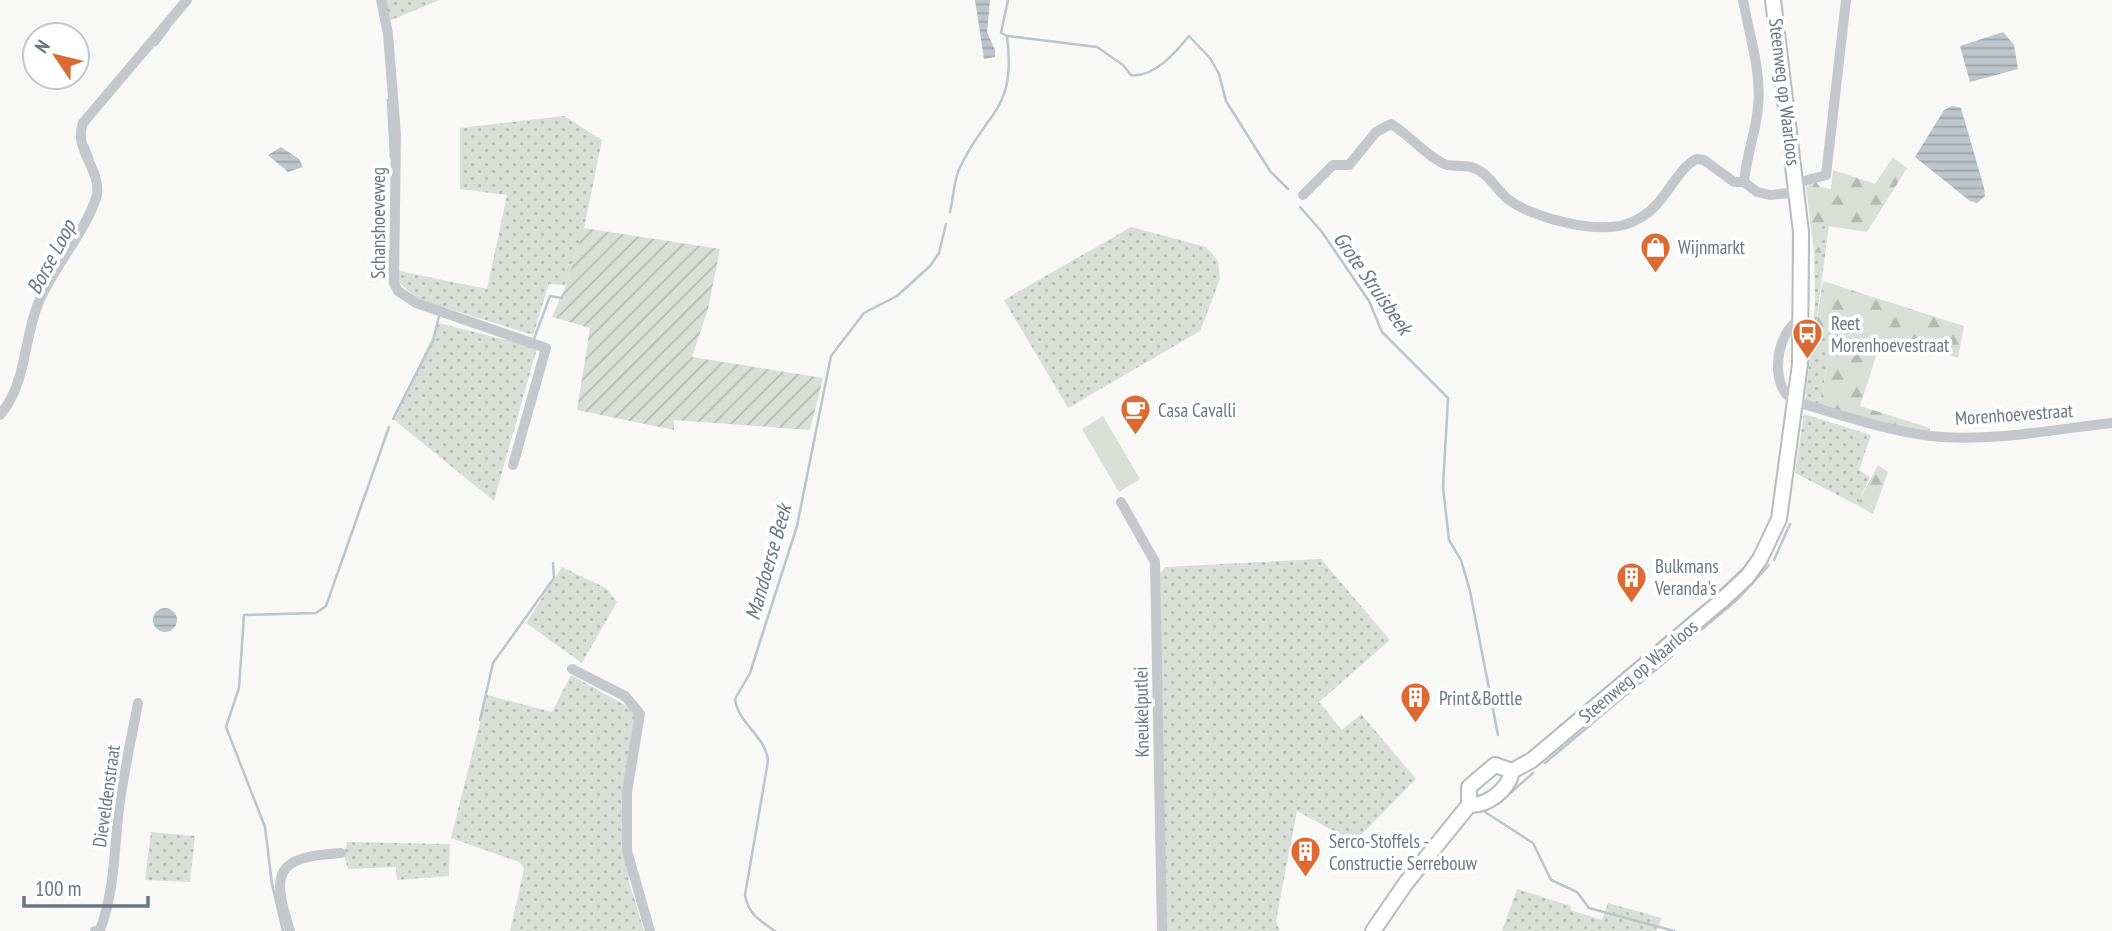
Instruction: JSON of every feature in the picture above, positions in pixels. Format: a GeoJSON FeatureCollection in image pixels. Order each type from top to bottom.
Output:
{"type":"FeatureCollection","features":[{"type":"Feature","properties":{"kind":"street"},"geometry":{"type":"LineString","coordinates":[[0,415],[19,384],[29,331],[43,292],[97,195],[96,177],[80,139],[83,123],[187,0]]}},
{"type":"Feature","properties":{"kind":"street","name":"Schanshoeveweg"},"geometry":{"type":"LineString","coordinates":[[381,0],[388,34],[396,135],[394,283],[398,291],[416,303],[546,348],[513,465]]}},
{"type":"Feature","properties":{"kind":"street"},"geometry":{"type":"LineString","coordinates":[[1742,0],[1758,86],[1758,107],[1746,158],[1744,182]]}},
{"type":"Feature","properties":{"kind":"street","name":"Steenweg op Waarloos"},"geometry":{"type":"LineString","coordinates":[[1375,929],[1469,805],[1469,787],[1495,765],[1512,771],[1532,761],[1747,577],[1769,544],[1779,519],[1796,402],[1802,318],[1797,188],[1773,0]]}},
{"type":"Feature","properties":{"kind":"street","name":"Steenweg op Waarloos"},"geometry":{"type":"LineString","coordinates":[[1797,188],[1826,174],[1846,0]]}},
{"type":"Feature","properties":{"kind":"street"},"geometry":{"type":"LineString","coordinates":[[1303,195],[1333,164],[1349,165],[1376,132],[1391,124],[1445,164],[1469,165],[1482,172],[1508,199],[1523,208],[1544,216],[1590,226],[1615,228],[1651,211],[1696,159],[1704,160],[1734,181],[1744,182],[1757,191],[1770,195],[1797,188]]}},
{"type":"Feature","properties":{"kind":"street","name":"Morenhoevestraat"},"geometry":{"type":"LineString","coordinates":[[1796,402],[1906,432],[1941,437],[1998,435],[2112,423]]}},
{"type":"Feature","properties":{"kind":"street","name":"Kneukelputlei"},"geometry":{"type":"LineString","coordinates":[[1121,502],[1155,562],[1162,931]]}},
{"type":"Feature","properties":{"kind":"street"},"geometry":{"type":"LineString","coordinates":[[572,669],[625,696],[640,714],[626,792],[627,851],[650,931]]}},
{"type":"Feature","properties":{"kind":"street","name":"Dieveldenstraat"},"geometry":{"type":"LineString","coordinates":[[95,931],[100,930],[111,890],[118,814],[138,703]]}},
{"type":"Feature","properties":{"kind":"street","name":"Steenweg op Waarloos"},"geometry":{"type":"LineString","coordinates":[[1469,805],[1487,802],[1510,780],[1512,771]]}},
{"type":"Feature","properties":{"kind":"street"},"geometry":{"type":"LineString","coordinates":[[290,931],[281,908],[278,885],[285,870],[305,856],[341,853]]}},
{"type":"Feature","properties":{"kind":"green space"},"geometry":{"type":"Polygon","coordinates":[[[385,0],[440,0],[389,21],[385,0]]]}},
{"type":"Feature","properties":{"kind":"green space"},"geometry":{"type":"Polygon","coordinates":[[[564,116],[602,140],[584,228],[566,285],[549,284],[533,335],[417,299],[399,282],[399,271],[487,289],[507,195],[460,189],[460,128],[564,116]]]}},
{"type":"Feature","properties":{"kind":"green space"},"geometry":{"type":"Polygon","coordinates":[[[1893,157],[1907,168],[1867,232],[1822,225],[1822,253],[1814,252],[1806,187],[1816,182],[1820,187],[1831,189],[1833,170],[1875,184],[1893,157]]]}},
{"type":"Feature","properties":{"kind":"green space"},"geometry":{"type":"Polygon","coordinates":[[[1822,225],[1829,225],[1816,324],[1835,331],[1819,406],[1805,402],[1815,305],[1814,252],[1822,252],[1822,225]]]}},
{"type":"Feature","properties":{"kind":"green space"},"geometry":{"type":"Polygon","coordinates":[[[1131,227],[1206,247],[1218,261],[1220,279],[1200,331],[1068,408],[1004,300],[1131,227]]]}},
{"type":"Feature","properties":{"kind":"green space"},"geometry":{"type":"Polygon","coordinates":[[[584,228],[720,249],[708,309],[692,357],[823,378],[810,430],[674,420],[674,430],[577,410],[590,328],[552,317],[566,285],[584,228]]]}},
{"type":"Feature","properties":{"kind":"green space"},"geometry":{"type":"Polygon","coordinates":[[[1823,281],[1964,326],[1958,358],[1934,350],[1932,356],[1881,341],[1860,406],[1930,428],[1929,434],[1819,406],[1835,331],[1816,324],[1823,281]]]}},
{"type":"Feature","properties":{"kind":"green space"},"geometry":{"type":"Polygon","coordinates":[[[439,323],[537,348],[494,501],[393,419],[439,323]]]}},
{"type":"Feature","properties":{"kind":"green space"},"geometry":{"type":"Polygon","coordinates":[[[1804,414],[1871,435],[1859,470],[1870,477],[1857,505],[1795,473],[1804,414]]]}},
{"type":"Feature","properties":{"kind":"green space"},"geometry":{"type":"Polygon","coordinates":[[[1103,416],[1140,479],[1119,492],[1082,429],[1103,416]]]}},
{"type":"Feature","properties":{"kind":"green space"},"geometry":{"type":"Polygon","coordinates":[[[1878,465],[1888,472],[1873,514],[1857,505],[1878,465]]]}},
{"type":"Feature","properties":{"kind":"green space"},"geometry":{"type":"Polygon","coordinates":[[[1321,559],[1390,640],[1319,702],[1342,730],[1361,714],[1416,779],[1354,842],[1297,811],[1276,921],[1280,931],[1164,931],[1159,575],[1165,567],[1321,559]]]}},
{"type":"Feature","properties":{"kind":"green space"},"geometry":{"type":"Polygon","coordinates":[[[562,567],[606,588],[617,602],[582,663],[526,623],[562,567]]]}},
{"type":"Feature","properties":{"kind":"green space"},"geometry":{"type":"Polygon","coordinates":[[[571,675],[637,712],[626,793],[629,882],[644,931],[510,931],[524,869],[519,862],[451,838],[487,695],[552,712],[571,675]]]}},
{"type":"Feature","properties":{"kind":"green space"},"geometry":{"type":"Polygon","coordinates":[[[151,832],[195,836],[190,882],[145,880],[151,832]]]}},
{"type":"Feature","properties":{"kind":"green space"},"geometry":{"type":"Polygon","coordinates":[[[347,842],[450,844],[449,876],[397,880],[396,867],[348,869],[344,855],[347,842]]]}},
{"type":"Feature","properties":{"kind":"green space"},"geometry":{"type":"Polygon","coordinates":[[[1517,889],[1571,906],[1570,910],[1602,920],[1608,903],[1662,918],[1656,931],[1502,931],[1517,889]]]}},
{"type":"Feature","properties":{"kind":"shaded area"},"geometry":{"type":"Polygon","coordinates":[[[975,0],[990,0],[987,32],[995,50],[995,57],[984,59],[975,0]]]}},
{"type":"Feature","properties":{"kind":"shaded area"},"geometry":{"type":"Polygon","coordinates":[[[2003,32],[2014,45],[2018,69],[1970,82],[1960,46],[2003,32]]]}},
{"type":"Feature","properties":{"kind":"shaded area"},"geometry":{"type":"Polygon","coordinates":[[[1952,106],[1961,108],[1984,188],[1985,196],[1977,203],[1970,201],[1915,157],[1944,110],[1952,106]]]}},
{"type":"Feature","properties":{"kind":"shaded area"},"geometry":{"type":"Polygon","coordinates":[[[281,147],[299,159],[303,167],[288,172],[268,155],[281,147]]]}},
{"type":"Feature","properties":{"kind":"shaded area"},"geometry":{"type":"Polygon","coordinates":[[[165,608],[174,611],[177,620],[174,629],[165,632],[156,629],[153,620],[156,611],[165,608]]]}},
{"type":"Feature","properties":{"kind":"waterway","name":"Grote Struisbeek"},"geometry":{"type":"LineString","coordinates":[[1008,0],[1001,33],[1007,36],[1097,47],[1123,65],[1131,75],[1140,75],[1156,68],[1189,36],[1210,58],[1219,74],[1226,101],[1270,171],[1288,189]]}},
{"type":"Feature","properties":{"kind":"waterway","name":"Borse Loop"},"geometry":{"type":"LineString","coordinates":[[156,45],[169,28]]}},
{"type":"Feature","properties":{"kind":"waterway","name":"Mandoerse Beek"},"geometry":{"type":"LineString","coordinates":[[950,212],[958,171],[1004,94],[1009,60],[1007,36]]}},
{"type":"Feature","properties":{"kind":"waterway"},"geometry":{"type":"LineString","coordinates":[[388,100],[391,157]]}},
{"type":"Feature","properties":{"kind":"waterway","name":"Borse Loop"},"geometry":{"type":"LineString","coordinates":[[87,145],[92,158]]}},
{"type":"Feature","properties":{"kind":"waterway","name":"Grote Struisbeek"},"geometry":{"type":"LineString","coordinates":[[1300,207],[1322,232],[1369,301],[1382,332],[1448,398],[1443,487],[1449,540],[1461,560],[1470,591],[1498,735]]}},
{"type":"Feature","properties":{"kind":"waterway","name":"Mandoerse Beek"},"geometry":{"type":"LineString","coordinates":[[775,931],[752,912],[745,895],[768,761],[762,744],[741,716],[735,699],[750,673],[797,526],[831,356],[864,313],[897,296],[930,266],[939,253],[946,224]]}},
{"type":"Feature","properties":{"kind":"waterway"},"geometry":{"type":"LineString","coordinates":[[390,251],[390,282]]}},
{"type":"Feature","properties":{"kind":"waterway"},"geometry":{"type":"LineString","coordinates":[[534,339],[550,296],[562,298]]}},
{"type":"Feature","properties":{"kind":"waterway"},"geometry":{"type":"LineString","coordinates":[[393,419],[433,341],[439,316]]}},
{"type":"Feature","properties":{"kind":"waterway"},"geometry":{"type":"LineString","coordinates":[[283,931],[272,884],[265,827],[226,727],[239,688],[244,615],[316,613],[326,606],[389,427]]}},
{"type":"Feature","properties":{"kind":"waterway"},"geometry":{"type":"LineString","coordinates":[[1774,560],[1790,524]]}},
{"type":"Feature","properties":{"kind":"waterway"},"geometry":{"type":"LineString","coordinates":[[1713,597],[1744,568],[1757,550]]}},
{"type":"Feature","properties":{"kind":"waterway"},"geometry":{"type":"LineString","coordinates":[[480,720],[493,663],[554,578],[553,563]]}},
{"type":"Feature","properties":{"kind":"waterway"},"geometry":{"type":"LineString","coordinates":[[1682,646],[1739,598],[1769,565]]}},
{"type":"Feature","properties":{"kind":"waterway"},"geometry":{"type":"LineString","coordinates":[[1684,622],[1705,604]]}},
{"type":"Feature","properties":{"kind":"waterway"},"geometry":{"type":"LineString","coordinates":[[1641,658],[1672,632]]}},
{"type":"Feature","properties":{"kind":"waterway"},"geometry":{"type":"LineString","coordinates":[[1545,763],[1672,656]]}},
{"type":"Feature","properties":{"kind":"waterway"},"geometry":{"type":"LineString","coordinates":[[1600,694],[1634,665]]}},
{"type":"Feature","properties":{"kind":"waterway"},"geometry":{"type":"LineString","coordinates":[[1498,804],[1533,773]]}},
{"type":"Feature","properties":{"kind":"waterway","name":"Grote Struisbeek"},"geometry":{"type":"LineString","coordinates":[[1485,812],[1533,843],[1551,880],[1577,892],[1589,908],[1674,931]]}},
{"type":"Feature","properties":{"kind":"place","name":"Wijnmarkt"},"geometry":{"type":"Point","coordinates":[1655,274]}},
{"type":"Feature","properties":{"kind":"place","name":"Reet Morenhoevestraat"},"geometry":{"type":"Point","coordinates":[1808,361]}},
{"type":"Feature","properties":{"kind":"place","name":"Casa Cavalli"},"geometry":{"type":"Point","coordinates":[1135,437]}},
{"type":"Feature","properties":{"kind":"place","name":"Bulkmans Veranda's"},"geometry":{"type":"Point","coordinates":[1632,604]}},
{"type":"Feature","properties":{"kind":"place","name":"Print&Bottle"},"geometry":{"type":"Point","coordinates":[1416,725]}},
{"type":"Feature","properties":{"kind":"place","name":"Serco-Stoffels - Constructie Serrebouw"},"geometry":{"type":"Point","coordinates":[1306,879]}}]}
